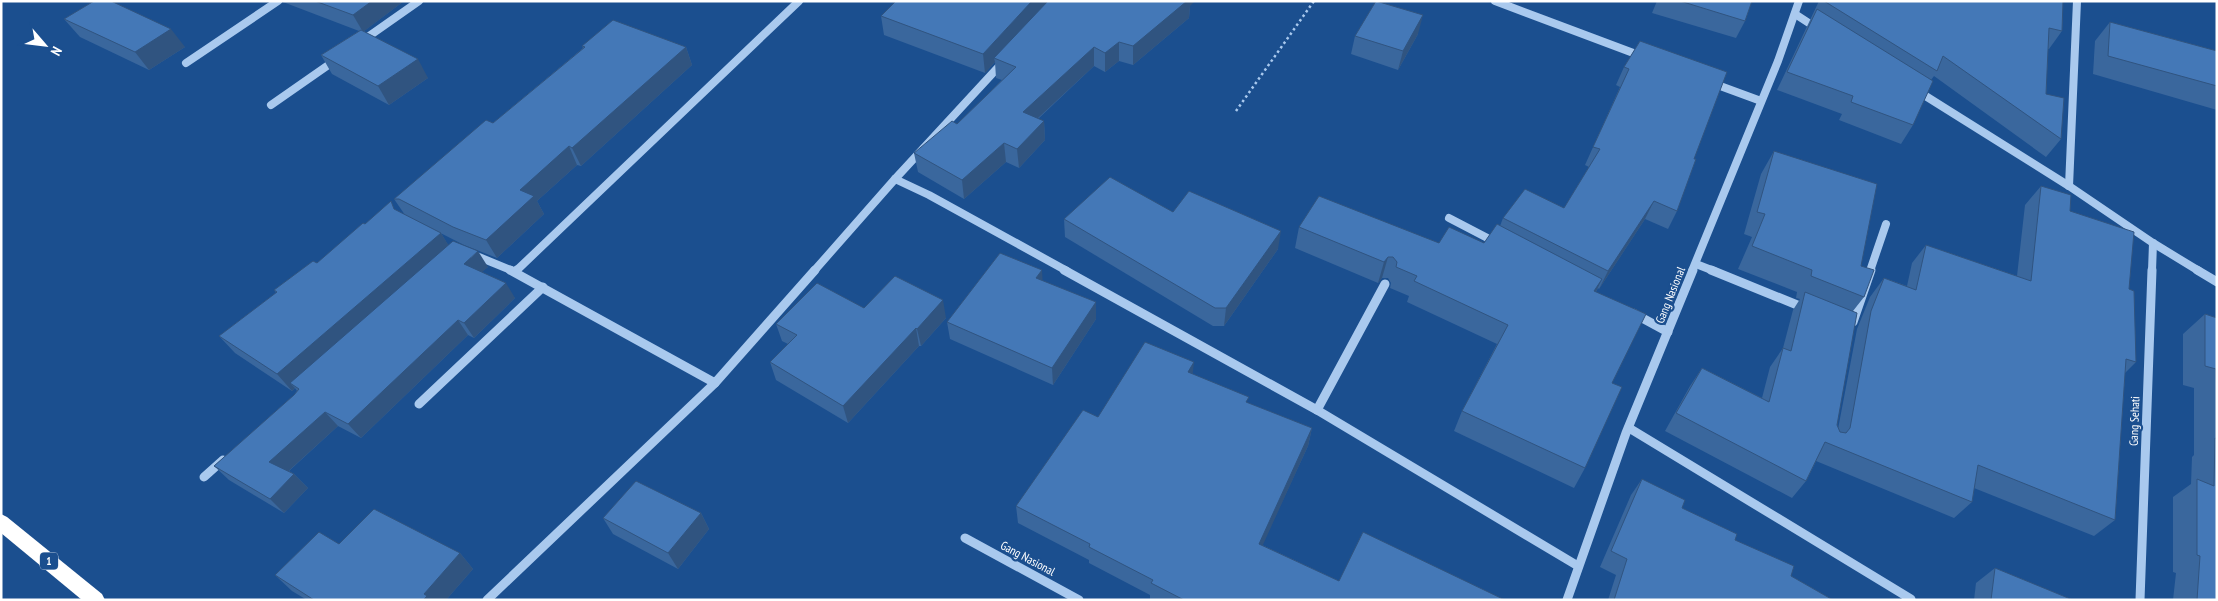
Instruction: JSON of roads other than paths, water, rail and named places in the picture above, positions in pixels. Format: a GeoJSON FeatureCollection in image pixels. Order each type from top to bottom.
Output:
{"type":"FeatureCollection","features":[{"type":"Feature","properties":{"kind":"highway","name":"1"},"geometry":{"type":"LineString","coordinates":[[1,522],[96,600]]}},
{"type":"Feature","properties":{"kind":"street"},"geometry":{"type":"LineString","coordinates":[[186,63],[278,1]]}},
{"type":"Feature","properties":{"kind":"street"},"geometry":{"type":"LineString","coordinates":[[357,45],[419,1]]}},
{"type":"Feature","properties":{"kind":"street"},"geometry":{"type":"LineString","coordinates":[[516,272],[799,1]]}},
{"type":"Feature","properties":{"kind":"street"},"geometry":{"type":"LineString","coordinates":[[1495,1],[1651,60]]}},
{"type":"Feature","properties":{"kind":"street","name":"Gang Nasional"},"geometry":{"type":"LineString","coordinates":[[1567,600],[1629,428],[1761,101],[1799,1]]}},
{"type":"Feature","properties":{"kind":"street"},"geometry":{"type":"LineString","coordinates":[[2069,186],[2077,1]]}},
{"type":"Feature","properties":{"kind":"street"},"geometry":{"type":"LineString","coordinates":[[1795,14],[1828,35]]}},
{"type":"Feature","properties":{"kind":"street"},"geometry":{"type":"LineString","coordinates":[[271,105],[342,56]]}},
{"type":"Feature","properties":{"kind":"street"},"geometry":{"type":"LineString","coordinates":[[487,600],[715,383],[895,179],[1007,58]]}},
{"type":"Feature","properties":{"kind":"street"},"geometry":{"type":"LineString","coordinates":[[1706,80],[1761,101]]}},
{"type":"Feature","properties":{"kind":"street"},"geometry":{"type":"LineString","coordinates":[[1911,87],[2069,186],[2153,243],[2217,282]]}},
{"type":"Feature","properties":{"kind":"street"},"geometry":{"type":"LineString","coordinates":[[895,179],[928,195],[1317,410],[1578,566]]}},
{"type":"Feature","properties":{"kind":"street"},"geometry":{"type":"LineString","coordinates":[[1449,218],[1506,248]]}},
{"type":"Feature","properties":{"kind":"street"},"geometry":{"type":"LineString","coordinates":[[1842,324],[1851,327],[1857,315],[1886,224]]}},
{"type":"Feature","properties":{"kind":"street","name":"Gang Sehati"},"geometry":{"type":"LineString","coordinates":[[2140,600],[2153,243]]}},
{"type":"Feature","properties":{"kind":"street"},"geometry":{"type":"LineString","coordinates":[[462,250],[516,272],[715,383]]}},
{"type":"Feature","properties":{"kind":"street"},"geometry":{"type":"LineString","coordinates":[[1696,264],[1814,312]]}},
{"type":"Feature","properties":{"kind":"street"},"geometry":{"type":"LineString","coordinates":[[1317,410],[1385,284]]}},
{"type":"Feature","properties":{"kind":"street"},"geometry":{"type":"LineString","coordinates":[[419,404],[543,287]]}},
{"type":"Feature","properties":{"kind":"street"},"geometry":{"type":"LineString","coordinates":[[1621,307],[1668,332]]}},
{"type":"Feature","properties":{"kind":"street"},"geometry":{"type":"LineString","coordinates":[[1629,428],[1911,599]]}},
{"type":"Feature","properties":{"kind":"street"},"geometry":{"type":"LineString","coordinates":[[204,478],[233,452]]}},
{"type":"Feature","properties":{"kind":"street","name":"Gang Nasional"},"geometry":{"type":"LineString","coordinates":[[965,538],[1079,600]]}}]}
